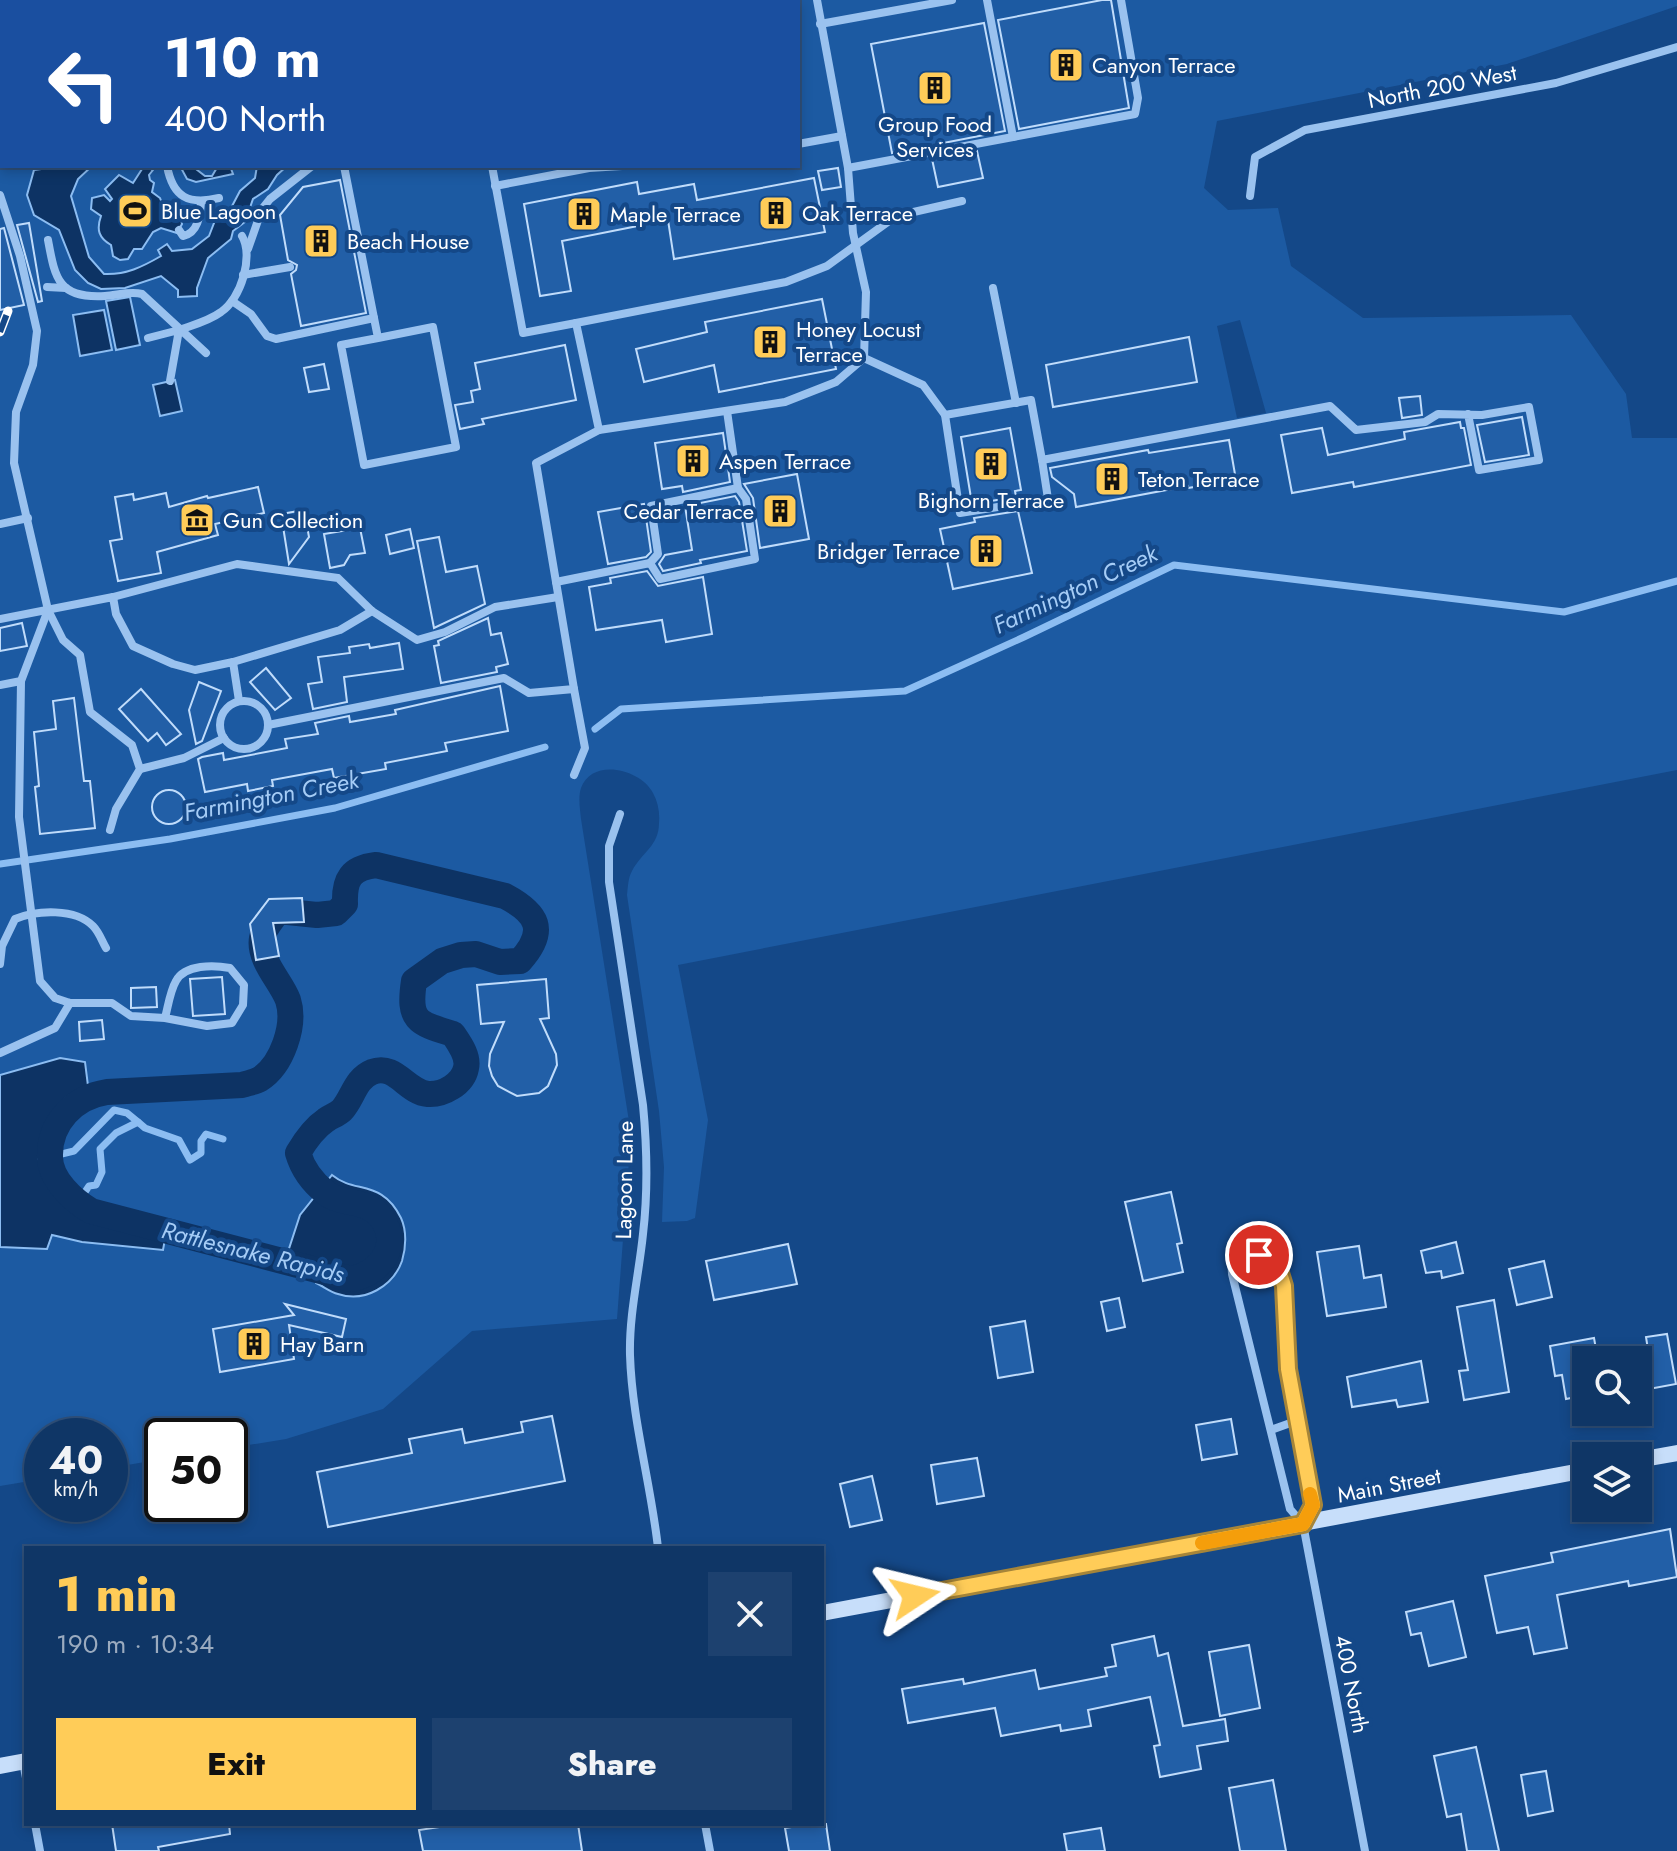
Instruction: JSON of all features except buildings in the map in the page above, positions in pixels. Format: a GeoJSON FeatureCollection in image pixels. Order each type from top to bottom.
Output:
{"type":"FeatureCollection","features":[{"type":"Feature","properties":{"kind":"main road"},"geometry":{"type":"LineString","coordinates":[[1652,1457],[1677,1453]]}},
{"type":"Feature","properties":{"kind":"main road","name":"Main Street"},"geometry":{"type":"LineString","coordinates":[[824,1613],[1572,1473]]}},
{"type":"Feature","properties":{"kind":"main road"},"geometry":{"type":"LineString","coordinates":[[0,1766],[24,1767]]}},
{"type":"Feature","properties":{"kind":"street"},"geometry":{"type":"LineString","coordinates":[[574,775],[585,748],[536,463],[599,430],[785,402],[836,382],[864,358],[866,292],[855,245],[848,168],[817,0]]}},
{"type":"Feature","properties":{"kind":"street"},"geometry":{"type":"LineString","coordinates":[[820,24],[952,0]]}},
{"type":"Feature","properties":{"kind":"street"},"geometry":{"type":"LineString","coordinates":[[987,0],[1013,137]]}},
{"type":"Feature","properties":{"kind":"street"},"geometry":{"type":"LineString","coordinates":[[848,168],[1135,114],[1138,98],[1121,0]]}},
{"type":"Feature","properties":{"kind":"street","name":"North 200 West"},"geometry":{"type":"LineString","coordinates":[[1250,196],[1255,157],[1305,130],[1556,83],[1677,47]]}},
{"type":"Feature","properties":{"kind":"street"},"geometry":{"type":"LineString","coordinates":[[800,144],[842,136]]}},
{"type":"Feature","properties":{"kind":"street"},"geometry":{"type":"LineString","coordinates":[[168,168],[174,188],[186,199],[201,202],[219,198]]}},
{"type":"Feature","properties":{"kind":"street"},"geometry":{"type":"LineString","coordinates":[[148,338],[179,330],[224,311],[232,301],[243,275],[262,209],[309,168]]}},
{"type":"Feature","properties":{"kind":"street"},"geometry":{"type":"LineString","coordinates":[[344,168],[378,338]]}},
{"type":"Feature","properties":{"kind":"street"},"geometry":{"type":"LineString","coordinates":[[492,168],[523,333],[786,282],[827,266],[896,216],[962,201]]}},
{"type":"Feature","properties":{"kind":"street"},"geometry":{"type":"LineString","coordinates":[[495,186],[583,168]]}},
{"type":"Feature","properties":{"kind":"street"},"geometry":{"type":"LineString","coordinates":[[0,195],[20,256],[37,331],[35,357],[18,404],[14,463],[48,610],[63,640],[80,655],[90,712],[132,745],[140,769]]}},
{"type":"Feature","properties":{"kind":"street"},"geometry":{"type":"LineString","coordinates":[[179,230],[183,236],[194,230],[201,202]]}},
{"type":"Feature","properties":{"kind":"street"},"geometry":{"type":"LineString","coordinates":[[242,236],[248,250]]}},
{"type":"Feature","properties":{"kind":"street"},"geometry":{"type":"LineString","coordinates":[[40,250],[49,244],[56,279],[66,288]]}},
{"type":"Feature","properties":{"kind":"street"},"geometry":{"type":"LineString","coordinates":[[243,275],[290,267]]}},
{"type":"Feature","properties":{"kind":"street"},"geometry":{"type":"LineString","coordinates":[[47,287],[66,288],[86,296],[142,294],[206,353]]}},
{"type":"Feature","properties":{"kind":"street"},"geometry":{"type":"LineString","coordinates":[[993,288],[1016,403]]}},
{"type":"Feature","properties":{"kind":"street"},"geometry":{"type":"LineString","coordinates":[[232,301],[251,314],[267,336],[276,339],[374,318]]}},
{"type":"Feature","properties":{"kind":"street"},"geometry":{"type":"LineString","coordinates":[[576,323],[599,430]]}},
{"type":"Feature","properties":{"kind":"street"},"geometry":{"type":"LineString","coordinates":[[433,327],[456,447],[364,465],[341,345],[378,338],[433,327]]}},
{"type":"Feature","properties":{"kind":"street"},"geometry":{"type":"LineString","coordinates":[[170,381],[179,330]]}},
{"type":"Feature","properties":{"kind":"street"},"geometry":{"type":"LineString","coordinates":[[864,358],[923,385],[945,415],[960,513],[1048,499],[1031,400],[945,415]]}},
{"type":"Feature","properties":{"kind":"street"},"geometry":{"type":"LineString","coordinates":[[1042,460],[1330,406],[1356,430],[1425,422],[1438,414],[1468,414],[1482,415],[1529,407],[1539,460],[1479,470],[1468,414]]}},
{"type":"Feature","properties":{"kind":"street"},"geometry":{"type":"LineString","coordinates":[[650,563],[660,579],[755,559],[746,499],[738,488],[727,411]]}},
{"type":"Feature","properties":{"kind":"street"},"geometry":{"type":"LineString","coordinates":[[556,582],[650,563],[658,554],[651,506],[738,488]]}},
{"type":"Feature","properties":{"kind":"street"},"geometry":{"type":"LineString","coordinates":[[0,524],[28,518]]}},
{"type":"Feature","properties":{"kind":"street"},"geometry":{"type":"LineString","coordinates":[[0,619],[113,597],[237,564],[338,578],[372,611],[417,640],[445,632],[495,607],[558,597]]}},
{"type":"Feature","properties":{"kind":"street"},"geometry":{"type":"LineString","coordinates":[[113,597],[116,614],[133,646],[195,670],[340,630],[372,611]]}},
{"type":"Feature","properties":{"kind":"street"},"geometry":{"type":"LineString","coordinates":[[48,610],[21,681],[19,817],[40,981],[55,998],[70,1003],[112,1003],[131,1016],[165,1018],[207,1026],[232,1023],[243,1005],[244,985],[230,968],[213,965],[185,972],[176,980],[165,1018]]}},
{"type":"Feature","properties":{"kind":"street"},"geometry":{"type":"LineString","coordinates":[[233,662],[239,701]]}},
{"type":"Feature","properties":{"kind":"street"},"geometry":{"type":"LineString","coordinates":[[268,725],[504,678],[529,693],[574,689]]}},
{"type":"Feature","properties":{"kind":"street"},"geometry":{"type":"LineString","coordinates":[[0,685],[21,681]]}},
{"type":"Feature","properties":{"kind":"street"},"geometry":{"type":"LineString","coordinates":[[239,701],[259,706],[268,725],[263,739],[251,748],[236,748],[221,731],[226,709],[239,701]]}},
{"type":"Feature","properties":{"kind":"street"},"geometry":{"type":"LineString","coordinates":[[110,830],[116,809],[140,769],[184,758],[224,738]]}},
{"type":"Feature","properties":{"kind":"street","name":"Lagoon Lane"},"geometry":{"type":"LineString","coordinates":[[620,814],[609,846],[610,893],[643,1105],[645,1140],[643,1232],[630,1355],[658,1546]]}},
{"type":"Feature","properties":{"kind":"street"},"geometry":{"type":"LineString","coordinates":[[0,964],[2,946],[15,919],[32,912],[69,914],[81,918],[92,924],[106,948]]}},
{"type":"Feature","properties":{"kind":"street"},"geometry":{"type":"LineString","coordinates":[[0,1053],[55,1028],[70,1003]]}},
{"type":"Feature","properties":{"kind":"street","name":"400 North"},"geometry":{"type":"LineString","coordinates":[[1303,1524],[1313,1505],[1288,1369],[1284,1286],[1280,1273],[1271,1262],[1259,1255],[1245,1253],[1231,1256],[1232,1274],[1290,1509],[1303,1524],[1365,1851]]}},
{"type":"Feature","properties":{"kind":"street"},"geometry":{"type":"LineString","coordinates":[[1271,1430],[1296,1421]]}},
{"type":"Feature","properties":{"kind":"street"},"geometry":{"type":"LineString","coordinates":[[35,1826],[40,1851]]}},
{"type":"Feature","properties":{"kind":"street"},"geometry":{"type":"LineString","coordinates":[[705,1826],[710,1851]]}},
{"type":"Feature","properties":{"kind":"shaded area"},"geometry":{"type":"Polygon","coordinates":[[[800,0],[1677,0],[1677,6],[1507,64],[1217,121],[1204,188],[1228,210],[1278,208],[1291,266],[1363,318],[1571,315],[1626,394],[1632,438],[1677,438],[1677,770],[678,965],[708,1120],[695,1218],[662,1222],[664,1167],[659,1111],[627,895],[632,871],[656,838],[659,811],[653,793],[638,778],[617,770],[595,772],[581,788],[580,811],[631,1134],[617,1319],[472,1331],[383,1409],[286,1439],[248,1445],[248,1418],[144,1418],[144,1462],[128,1465],[128,1418],[24,1418],[24,1482],[0,1486],[0,168],[800,168],[800,0]],[[1240,320],[1217,326],[1237,418],[1266,413],[1240,320]]]}},
{"type":"Feature","properties":{"kind":"shaded area"},"geometry":{"type":"Polygon","coordinates":[[[90,168],[78,179],[71,196],[89,257],[104,274],[112,274],[147,264],[161,256],[158,250],[167,244],[172,251],[192,249],[209,236],[216,218],[231,208],[240,191],[255,178],[257,168],[285,168],[268,189],[253,199],[245,222],[233,231],[231,239],[208,258],[197,296],[178,297],[178,290],[161,276],[125,288],[101,289],[88,283],[75,270],[59,230],[34,215],[27,195],[34,170],[90,168]]]}},
{"type":"Feature","properties":{"kind":"shaded area","name":"Blue Lagoon"},"geometry":{"type":"Polygon","coordinates":[[[143,168],[153,170],[149,175],[154,183],[152,192],[160,198],[163,206],[172,206],[180,213],[182,224],[177,233],[161,228],[153,232],[142,249],[134,249],[128,259],[120,260],[113,256],[111,245],[100,233],[101,216],[91,209],[92,198],[104,195],[110,201],[112,199],[105,189],[119,175],[133,183],[143,168]]]}},
{"type":"Feature","properties":{"kind":"shaded area"},"geometry":{"type":"Polygon","coordinates":[[[181,168],[195,168],[205,176],[212,176],[217,168],[231,168],[233,174],[196,182],[187,179],[181,168]]]}},
{"type":"Feature","properties":{"kind":"shaded area"},"geometry":{"type":"Polygon","coordinates":[[[130,297],[140,345],[116,350],[106,301],[130,297]]]}},
{"type":"Feature","properties":{"kind":"shaded area"},"geometry":{"type":"Polygon","coordinates":[[[104,310],[112,350],[80,356],[73,315],[104,310]]]}},
{"type":"Feature","properties":{"kind":"shaded area"},"geometry":{"type":"Polygon","coordinates":[[[175,380],[182,411],[160,416],[153,385],[175,380]]]}},
{"type":"Feature","properties":{"kind":"shaded area"},"geometry":{"type":"Polygon","coordinates":[[[60,1058],[85,1062],[88,1086],[66,1098],[48,1123],[42,1154],[50,1184],[58,1197],[80,1214],[165,1239],[163,1250],[82,1242],[52,1235],[47,1249],[0,1247],[0,1075],[60,1058]]]}},
{"type":"Feature","properties":{"kind":"shaded area"},"geometry":{"type":"Polygon","coordinates":[[[332,1175],[341,1181],[377,1192],[394,1206],[403,1223],[405,1245],[398,1270],[385,1285],[368,1294],[348,1296],[335,1293],[316,1283],[317,1275],[283,1267],[300,1215],[332,1175]]]}},
{"type":"Feature","properties":{"kind":"waterway","name":"Farmington Creek"},"geometry":{"type":"LineString","coordinates":[[595,729],[621,709],[905,691],[1174,565],[1564,612],[1677,581]]}},
{"type":"Feature","properties":{"kind":"waterway","name":"Farmington Creek"},"geometry":{"type":"LineString","coordinates":[[0,864],[170,839],[335,808],[545,747]]}},
{"type":"Feature","properties":{"kind":"waterway","name":"Rattlesnake Rapids"},"geometry":{"type":"LineString","coordinates":[[376,865],[505,896],[525,909],[535,923],[536,931],[529,950],[520,961],[500,962],[476,954],[461,955],[442,961],[414,981],[412,1005],[418,1018],[431,1027],[453,1034],[465,1054],[466,1068],[457,1084],[428,1094],[388,1071],[372,1072],[358,1084],[342,1110],[318,1127],[298,1153],[309,1175],[326,1193],[366,1206],[378,1214],[389,1235],[389,1245],[380,1263],[362,1276],[351,1279],[91,1211],[77,1202],[58,1182],[51,1166],[54,1133],[66,1113],[84,1099],[107,1092],[242,1085],[268,1073],[285,1044],[290,1010],[285,993],[263,954],[265,931],[278,911],[317,915],[336,913],[345,904],[351,876],[360,869],[376,865]]}},
{"type":"Feature","properties":{"kind":"waterway"},"geometry":{"type":"LineString","coordinates":[[41,1159],[74,1151],[114,1110],[127,1113],[138,1122]]}},
{"type":"Feature","properties":{"kind":"waterway"},"geometry":{"type":"LineString","coordinates":[[83,1195],[89,1186],[96,1185],[102,1172],[100,1149],[116,1133],[138,1122],[145,1128],[179,1140],[190,1160],[201,1153],[201,1141],[206,1134],[223,1139]]}},
{"type":"Feature","properties":{"kind":"railway"},"geometry":{"type":"LineString","coordinates":[[0,332],[8,311]]}},
{"type":"Feature","properties":{"kind":"slow traffic"},"geometry":{"type":"LineString","coordinates":[[1202,1543],[1303,1524],[1313,1505],[1310,1494]]}},
{"type":"Feature","properties":{"kind":"place","name":"Canyon Terrace"},"geometry":{"type":"Point","coordinates":[1066,65]}},
{"type":"Feature","properties":{"kind":"place","name":"Group Food Services"},"geometry":{"type":"Point","coordinates":[935,88]}},
{"type":"Feature","properties":{"kind":"place","name":"Blue Lagoon"},"geometry":{"type":"Point","coordinates":[135,211]}},
{"type":"Feature","properties":{"kind":"place","name":"Oak Terrace"},"geometry":{"type":"Point","coordinates":[776,213]}},
{"type":"Feature","properties":{"kind":"place","name":"Maple Terrace"},"geometry":{"type":"Point","coordinates":[584,214]}},
{"type":"Feature","properties":{"kind":"place","name":"Beach House"},"geometry":{"type":"Point","coordinates":[321,241]}},
{"type":"Feature","properties":{"kind":"place","name":"Honey Locust Terrace"},"geometry":{"type":"Point","coordinates":[770,342]}},
{"type":"Feature","properties":{"kind":"place","name":"Aspen Terrace"},"geometry":{"type":"Point","coordinates":[693,461]}},
{"type":"Feature","properties":{"kind":"place","name":"Bighorn Terrace"},"geometry":{"type":"Point","coordinates":[991,464]}},
{"type":"Feature","properties":{"kind":"place","name":"Teton Terrace"},"geometry":{"type":"Point","coordinates":[1112,479]}},
{"type":"Feature","properties":{"kind":"place","name":"Cedar Terrace"},"geometry":{"type":"Point","coordinates":[780,511]}},
{"type":"Feature","properties":{"kind":"place","name":"Gun Collection"},"geometry":{"type":"Point","coordinates":[197,520]}},
{"type":"Feature","properties":{"kind":"place","name":"Bridger Terrace"},"geometry":{"type":"Point","coordinates":[986,551]}},
{"type":"Feature","properties":{"kind":"place","name":"Hay Barn"},"geometry":{"type":"Point","coordinates":[254,1344]}},
{"type":"Feature","properties":{"kind":"route"},"geometry":{"type":"LineString","coordinates":[[915,1596],[1303,1524],[1313,1505],[1288,1369],[1284,1286],[1280,1273],[1271,1262],[1259,1255]]}}]}
